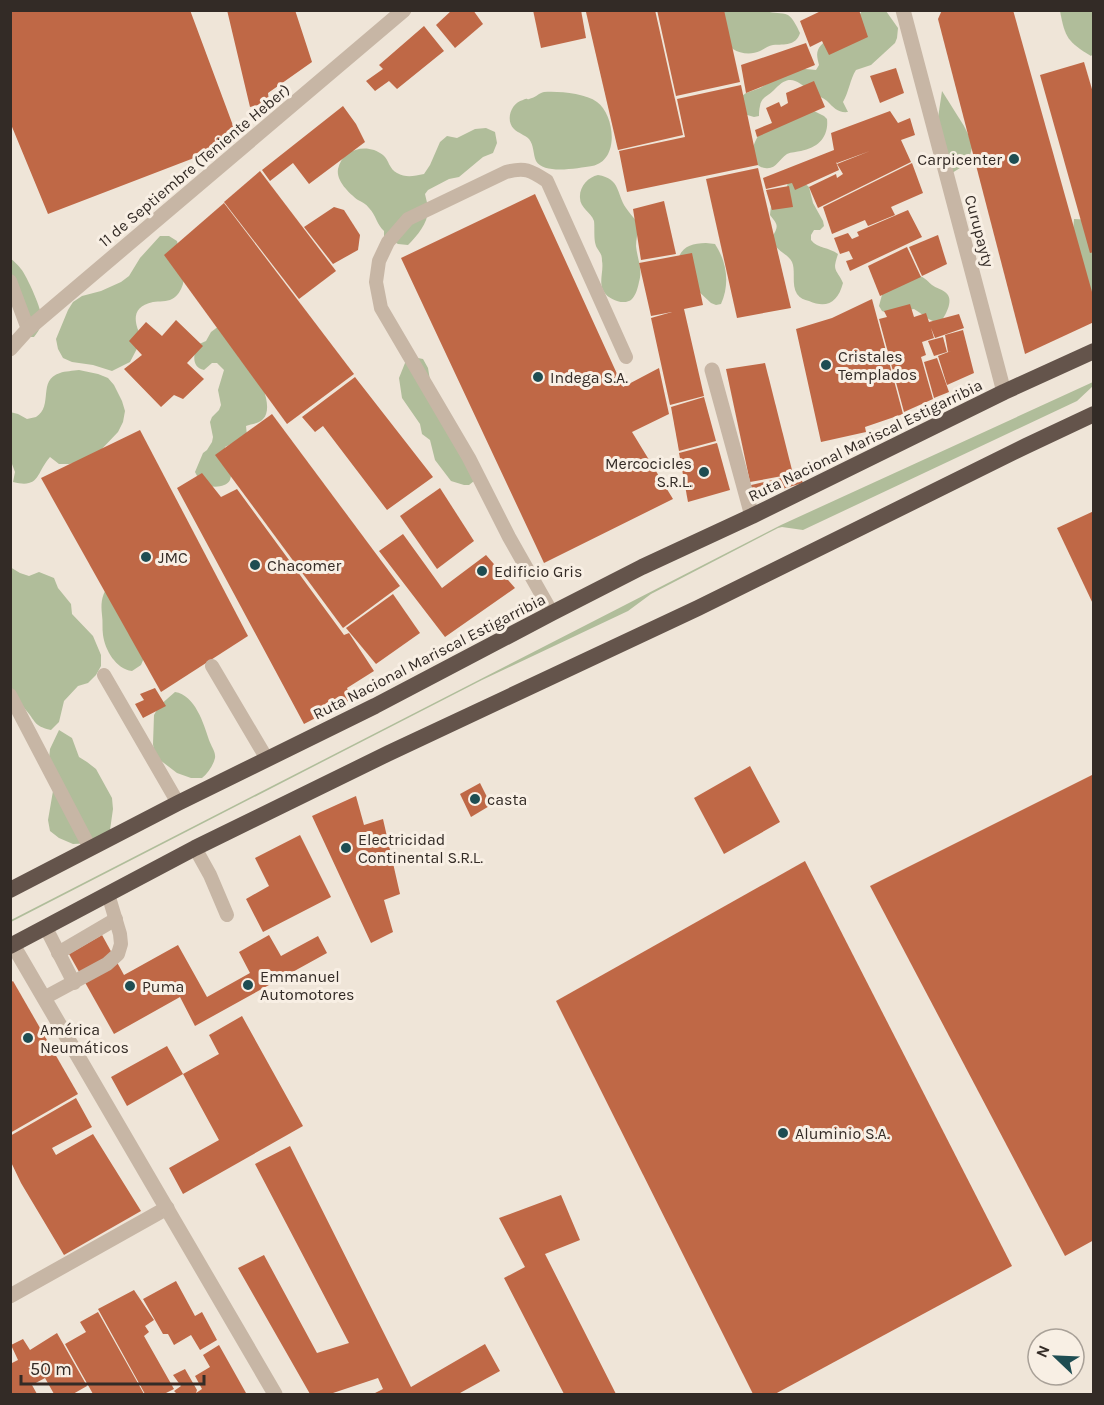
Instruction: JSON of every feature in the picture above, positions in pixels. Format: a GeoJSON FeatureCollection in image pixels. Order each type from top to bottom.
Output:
{"type":"FeatureCollection","features":[{"type":"Feature","properties":{"kind":"highway","name":"Ruta Nacional Mariscal Estigarribia"},"geometry":{"type":"LineString","coordinates":[[10,890],[178,803],[375,706],[642,567],[752,516],[1004,392],[1094,351]]}},
{"type":"Feature","properties":{"kind":"highway"},"geometry":{"type":"LineString","coordinates":[[12,946],[195,848],[389,753],[698,608],[1094,414]]}},
{"type":"Feature","properties":{"kind":"street","name":"11 de Septiembre (Teniente Heber)"},"geometry":{"type":"LineString","coordinates":[[10,349],[28,329],[404,10]]}},
{"type":"Feature","properties":{"kind":"street","name":"Curupayty"},"geometry":{"type":"LineString","coordinates":[[903,10],[1004,392]]}},
{"type":"Feature","properties":{"kind":"street"},"geometry":{"type":"LineString","coordinates":[[712,370],[752,516]]}},
{"type":"Feature","properties":{"kind":"street"},"geometry":{"type":"LineString","coordinates":[[12,946],[275,1395]]}},
{"type":"Feature","properties":{"kind":"street"},"geometry":{"type":"LineString","coordinates":[[10,1296],[166,1209]]}},
{"type":"Feature","properties":{"kind":"lane"},"geometry":{"type":"LineString","coordinates":[[552,613],[509,537],[470,458],[381,308],[376,282],[379,261],[388,242],[408,219],[506,172],[520,169],[534,173],[547,181],[626,357]]}},
{"type":"Feature","properties":{"kind":"lane"},"geometry":{"type":"LineString","coordinates":[[10,281],[28,329]]}},
{"type":"Feature","properties":{"kind":"lane"},"geometry":{"type":"LineString","coordinates":[[212,666],[267,759]]}},
{"type":"Feature","properties":{"kind":"lane"},"geometry":{"type":"LineString","coordinates":[[104,675],[178,803]]}},
{"type":"Feature","properties":{"kind":"lane"},"geometry":{"type":"LineString","coordinates":[[10,694],[90,849]]}},
{"type":"Feature","properties":{"kind":"lane"},"geometry":{"type":"LineString","coordinates":[[195,848],[210,875],[227,915]]}},
{"type":"Feature","properties":{"kind":"lane"},"geometry":{"type":"LineString","coordinates":[[44,998],[107,964],[118,954],[121,944],[120,934],[108,894]]}},
{"type":"Feature","properties":{"kind":"lane"},"geometry":{"type":"LineString","coordinates":[[58,952],[116,919]]}},
{"type":"Feature","properties":{"kind":"lane"},"geometry":{"type":"LineString","coordinates":[[46,927],[74,983]]}},
{"type":"Feature","properties":{"kind":"green space"},"geometry":{"type":"Polygon","coordinates":[[[714,11],[767,11],[785,14],[792,18],[800,33],[790,44],[771,45],[753,53],[743,53],[730,46],[714,11]]]}},
{"type":"Feature","properties":{"kind":"green space"},"geometry":{"type":"Polygon","coordinates":[[[862,11],[886,11],[898,28],[897,38],[895,43],[871,65],[856,70],[843,102],[848,112],[836,110],[797,82],[789,80],[780,84],[762,100],[759,116],[744,114],[742,96],[795,68],[816,70],[819,65],[817,52],[821,46],[858,17],[862,11]]]}},
{"type":"Feature","properties":{"kind":"green space"},"geometry":{"type":"Polygon","coordinates":[[[1060,11],[1093,11],[1093,54],[1091,56],[1072,43],[1066,33],[1060,11]]]}},
{"type":"Feature","properties":{"kind":"green space"},"geometry":{"type":"Polygon","coordinates":[[[942,91],[973,144],[968,163],[952,173],[935,138],[942,91]]]}},
{"type":"Feature","properties":{"kind":"green space"},"geometry":{"type":"Polygon","coordinates":[[[544,92],[579,95],[592,99],[603,108],[608,117],[612,137],[611,147],[601,162],[592,166],[562,170],[546,168],[536,161],[531,141],[514,129],[510,117],[513,108],[519,102],[544,92]]]}},
{"type":"Feature","properties":{"kind":"green space"},"geometry":{"type":"Polygon","coordinates":[[[814,111],[827,119],[826,131],[821,141],[807,150],[787,154],[772,167],[760,167],[757,164],[753,155],[753,147],[765,128],[788,117],[814,111]]]}},
{"type":"Feature","properties":{"kind":"green space"},"geometry":{"type":"Polygon","coordinates":[[[486,128],[495,132],[497,143],[493,153],[483,157],[459,177],[449,179],[428,190],[425,194],[428,210],[426,220],[408,245],[398,244],[384,236],[384,231],[367,205],[347,190],[339,178],[338,169],[344,157],[350,152],[363,148],[383,155],[392,169],[400,175],[424,174],[440,142],[447,136],[457,138],[475,129],[486,128]]]}},
{"type":"Feature","properties":{"kind":"green space"},"geometry":{"type":"Polygon","coordinates":[[[598,175],[614,183],[626,208],[637,223],[636,246],[640,277],[635,295],[625,302],[610,297],[602,288],[602,259],[595,242],[594,221],[580,201],[580,194],[585,183],[598,175]]]}},
{"type":"Feature","properties":{"kind":"green space"},"geometry":{"type":"Polygon","coordinates":[[[802,181],[809,187],[813,203],[824,226],[820,230],[814,230],[811,240],[838,254],[835,267],[843,283],[835,299],[826,304],[805,300],[797,294],[792,262],[777,247],[772,237],[777,226],[770,215],[771,206],[784,198],[788,182],[802,181]]]}},
{"type":"Feature","properties":{"kind":"green space"},"geometry":{"type":"Polygon","coordinates":[[[1074,219],[1093,220],[1093,313],[1071,259],[1074,219]]]}},
{"type":"Feature","properties":{"kind":"green space"},"geometry":{"type":"Polygon","coordinates":[[[160,236],[169,236],[177,241],[183,268],[183,284],[174,298],[146,304],[137,312],[136,322],[142,339],[130,362],[112,371],[63,358],[56,339],[73,302],[82,296],[121,282],[129,276],[140,258],[160,236]]]}},
{"type":"Feature","properties":{"kind":"green space"},"geometry":{"type":"Polygon","coordinates":[[[715,244],[725,266],[726,289],[721,304],[711,303],[696,289],[678,259],[689,246],[715,244]]]}},
{"type":"Feature","properties":{"kind":"green space"},"geometry":{"type":"Polygon","coordinates":[[[10,258],[24,273],[40,308],[42,322],[34,337],[21,332],[11,294],[10,258]]]}},
{"type":"Feature","properties":{"kind":"green space"},"geometry":{"type":"Polygon","coordinates":[[[917,275],[948,295],[949,307],[941,322],[930,320],[914,309],[887,313],[879,306],[883,291],[917,275]]]}},
{"type":"Feature","properties":{"kind":"green space"},"geometry":{"type":"Polygon","coordinates":[[[219,326],[235,337],[239,358],[247,363],[256,374],[264,390],[267,406],[266,414],[261,421],[246,426],[247,436],[225,447],[230,467],[230,480],[225,485],[214,487],[204,484],[195,472],[203,453],[212,442],[210,422],[221,405],[218,390],[224,370],[217,363],[212,363],[204,370],[200,369],[195,364],[194,357],[197,345],[206,341],[211,332],[219,326]]]}},
{"type":"Feature","properties":{"kind":"green space"},"geometry":{"type":"Polygon","coordinates":[[[413,357],[423,359],[428,368],[431,386],[474,481],[469,485],[451,481],[435,460],[430,440],[422,434],[420,424],[402,398],[399,378],[405,363],[413,357]]]}},
{"type":"Feature","properties":{"kind":"green space"},"geometry":{"type":"Polygon","coordinates":[[[79,370],[108,378],[114,385],[125,411],[118,432],[89,460],[59,464],[50,457],[33,481],[22,484],[13,482],[15,472],[11,463],[10,412],[27,419],[36,417],[44,406],[47,387],[53,376],[62,372],[79,370]]]}},
{"type":"Feature","properties":{"kind":"green space"},"geometry":{"type":"Polygon","coordinates":[[[1093,382],[1093,386],[1077,401],[803,530],[778,528],[651,594],[628,611],[482,680],[11,922],[781,525],[1093,382]]]}},
{"type":"Feature","properties":{"kind":"green space"},"geometry":{"type":"Polygon","coordinates":[[[10,567],[29,576],[39,572],[54,578],[58,588],[71,604],[72,614],[93,636],[101,655],[101,666],[96,675],[88,683],[78,686],[64,701],[59,722],[51,730],[38,725],[11,695],[10,567]]]}},
{"type":"Feature","properties":{"kind":"green space"},"geometry":{"type":"Polygon","coordinates":[[[107,587],[147,651],[141,665],[132,671],[116,663],[104,641],[102,604],[107,587]]]}},
{"type":"Feature","properties":{"kind":"green space"},"geometry":{"type":"Polygon","coordinates":[[[175,692],[182,694],[198,711],[214,751],[213,764],[202,778],[191,778],[177,773],[160,760],[154,751],[154,715],[159,706],[175,692]]]}},
{"type":"Feature","properties":{"kind":"green space"},"geometry":{"type":"Polygon","coordinates":[[[59,730],[72,738],[79,757],[96,769],[112,798],[110,830],[93,843],[73,844],[50,831],[48,820],[53,791],[49,759],[50,749],[59,730]]]}},
{"type":"Feature","properties":{"kind":"building"},"geometry":{"type":"Polygon","coordinates":[[[10,10],[190,10],[238,139],[210,162],[207,153],[48,214],[10,122],[10,10]]]}},
{"type":"Feature","properties":{"kind":"building"},"geometry":{"type":"Polygon","coordinates":[[[227,10],[295,10],[312,62],[268,93],[269,102],[250,107],[227,10]]]}},
{"type":"Feature","properties":{"kind":"building"},"geometry":{"type":"Polygon","coordinates":[[[452,10],[473,10],[483,24],[455,48],[436,25],[452,10]]]}},
{"type":"Feature","properties":{"kind":"building"},"geometry":{"type":"Polygon","coordinates":[[[533,10],[581,10],[586,38],[541,48],[533,10]]]}},
{"type":"Feature","properties":{"kind":"building"},"geometry":{"type":"Polygon","coordinates":[[[588,10],[655,10],[683,135],[618,150],[586,12],[588,10]]]}},
{"type":"Feature","properties":{"kind":"building"},"geometry":{"type":"Polygon","coordinates":[[[657,10],[724,10],[740,82],[676,96],[657,10]]]}},
{"type":"Feature","properties":{"kind":"building"},"geometry":{"type":"Polygon","coordinates":[[[823,10],[859,10],[868,37],[829,55],[822,41],[810,47],[800,21],[823,10]]]}},
{"type":"Feature","properties":{"kind":"building","name":"Carpicenter"},"geometry":{"type":"Polygon","coordinates":[[[942,10],[1013,10],[1094,299],[1094,322],[1025,354],[938,19],[942,10]]]}},
{"type":"Feature","properties":{"kind":"building"},"geometry":{"type":"Polygon","coordinates":[[[424,26],[444,51],[397,89],[389,81],[375,91],[366,81],[383,69],[379,65],[424,26]]]}},
{"type":"Feature","properties":{"kind":"building"},"geometry":{"type":"Polygon","coordinates":[[[806,43],[815,65],[746,93],[741,65],[806,43]]]}},
{"type":"Feature","properties":{"kind":"building"},"geometry":{"type":"Polygon","coordinates":[[[1084,62],[1094,96],[1094,252],[1090,253],[1040,75],[1084,62]]]}},
{"type":"Feature","properties":{"kind":"building"},"geometry":{"type":"Polygon","coordinates":[[[896,68],[904,93],[880,103],[870,76],[896,68]]]}},
{"type":"Feature","properties":{"kind":"building"},"geometry":{"type":"Polygon","coordinates":[[[814,81],[825,107],[757,137],[755,130],[772,123],[766,108],[779,102],[781,107],[788,103],[786,93],[814,81]]]}},
{"type":"Feature","properties":{"kind":"building"},"geometry":{"type":"Polygon","coordinates":[[[741,85],[758,165],[627,192],[619,151],[685,137],[677,99],[741,85]]]}},
{"type":"Feature","properties":{"kind":"building"},"geometry":{"type":"Polygon","coordinates":[[[343,106],[365,142],[309,184],[293,163],[270,181],[262,170],[343,106]]]}},
{"type":"Feature","properties":{"kind":"building"},"geometry":{"type":"Polygon","coordinates":[[[890,111],[898,123],[910,118],[915,135],[901,140],[911,162],[818,208],[809,187],[836,174],[837,178],[843,174],[837,164],[870,151],[836,162],[839,170],[795,190],[792,183],[766,189],[763,178],[834,150],[831,133],[890,111]]]}},
{"type":"Feature","properties":{"kind":"building"},"geometry":{"type":"Polygon","coordinates":[[[912,163],[923,193],[891,207],[895,215],[868,226],[865,220],[832,234],[823,207],[912,163]]]}},
{"type":"Feature","properties":{"kind":"building"},"geometry":{"type":"Polygon","coordinates":[[[758,168],[791,308],[737,318],[706,179],[758,168]]]}},
{"type":"Feature","properties":{"kind":"building"},"geometry":{"type":"Polygon","coordinates":[[[260,171],[336,271],[299,299],[224,202],[260,171]]]}},
{"type":"Feature","properties":{"kind":"building"},"geometry":{"type":"Polygon","coordinates":[[[789,186],[793,207],[772,210],[766,190],[789,186]]]}},
{"type":"Feature","properties":{"kind":"building","name":"Indega S.A."},"geometry":{"type":"Polygon","coordinates":[[[535,194],[623,387],[659,368],[669,414],[632,432],[673,499],[544,563],[401,258],[535,194]]]}},
{"type":"Feature","properties":{"kind":"building"},"geometry":{"type":"Polygon","coordinates":[[[664,201],[676,254],[641,260],[633,209],[664,201]]]}},
{"type":"Feature","properties":{"kind":"building"},"geometry":{"type":"Polygon","coordinates":[[[224,203],[354,374],[287,424],[164,255],[224,203]]]}},
{"type":"Feature","properties":{"kind":"building"},"geometry":{"type":"Polygon","coordinates":[[[334,207],[344,210],[360,235],[358,250],[333,264],[304,227],[334,207]]]}},
{"type":"Feature","properties":{"kind":"building"},"geometry":{"type":"Polygon","coordinates":[[[908,210],[922,237],[850,271],[846,261],[853,259],[849,251],[840,254],[834,238],[848,233],[852,239],[859,236],[857,232],[908,210]]]}},
{"type":"Feature","properties":{"kind":"building"},"geometry":{"type":"Polygon","coordinates":[[[938,235],[947,264],[922,276],[909,247],[938,235]]]}},
{"type":"Feature","properties":{"kind":"building"},"geometry":{"type":"Polygon","coordinates":[[[907,247],[921,277],[880,296],[868,266],[907,247]]]}},
{"type":"Feature","properties":{"kind":"building"},"geometry":{"type":"Polygon","coordinates":[[[692,253],[703,305],[684,309],[704,396],[670,405],[651,318],[672,312],[651,316],[639,263],[692,253]]]}},
{"type":"Feature","properties":{"kind":"building"},"geometry":{"type":"Polygon","coordinates":[[[872,299],[903,414],[865,427],[866,432],[821,442],[796,329],[832,318],[872,299]]]}},
{"type":"Feature","properties":{"kind":"building"},"geometry":{"type":"Polygon","coordinates":[[[910,304],[914,317],[926,313],[929,322],[959,314],[964,328],[935,338],[931,328],[934,338],[922,342],[926,355],[921,357],[933,399],[904,412],[879,319],[887,317],[884,311],[910,304]]]}},
{"type":"Feature","properties":{"kind":"building"},"geometry":{"type":"Polygon","coordinates":[[[176,320],[203,346],[187,363],[204,379],[183,399],[174,395],[161,407],[124,369],[142,355],[129,341],[146,322],[162,336],[176,320]]]}},
{"type":"Feature","properties":{"kind":"building"},"geometry":{"type":"Polygon","coordinates":[[[963,330],[974,373],[947,385],[938,356],[951,351],[948,352],[945,335],[963,330]]]}},
{"type":"Feature","properties":{"kind":"building"},"geometry":{"type":"Polygon","coordinates":[[[943,337],[947,352],[934,356],[928,341],[943,337]]]}},
{"type":"Feature","properties":{"kind":"building"},"geometry":{"type":"Polygon","coordinates":[[[937,358],[949,392],[934,398],[924,362],[937,358]]]}},
{"type":"Feature","properties":{"kind":"building"},"geometry":{"type":"Polygon","coordinates":[[[765,363],[793,474],[750,482],[726,369],[765,363]]]}},
{"type":"Feature","properties":{"kind":"building"},"geometry":{"type":"Polygon","coordinates":[[[355,377],[433,477],[387,510],[323,426],[315,432],[302,417],[355,377]]]}},
{"type":"Feature","properties":{"kind":"building"},"geometry":{"type":"Polygon","coordinates":[[[704,397],[716,441],[679,451],[671,407],[704,397]]]}},
{"type":"Feature","properties":{"kind":"building"},"geometry":{"type":"Polygon","coordinates":[[[272,414],[400,586],[343,628],[215,455],[272,414]]]}},
{"type":"Feature","properties":{"kind":"building","name":"JMC"},"geometry":{"type":"Polygon","coordinates":[[[140,430],[248,636],[161,692],[41,478],[140,430]]]}},
{"type":"Feature","properties":{"kind":"building","name":"Mercocicles S.R.L."},"geometry":{"type":"Polygon","coordinates":[[[717,443],[730,490],[688,502],[679,453],[717,443]]]}},
{"type":"Feature","properties":{"kind":"building","name":"Chacomer"},"geometry":{"type":"Polygon","coordinates":[[[202,473],[221,497],[237,489],[344,635],[349,633],[374,671],[347,688],[352,699],[304,724],[177,488],[202,473]]]}},
{"type":"Feature","properties":{"kind":"building"},"geometry":{"type":"Polygon","coordinates":[[[799,474],[803,483],[758,496],[756,491],[749,493],[747,486],[799,474]]]}},
{"type":"Feature","properties":{"kind":"building"},"geometry":{"type":"Polygon","coordinates":[[[440,488],[474,541],[437,569],[400,516],[440,488]]]}},
{"type":"Feature","properties":{"kind":"building"},"geometry":{"type":"Polygon","coordinates":[[[1094,511],[1094,606],[1057,528],[1094,511]]]}},
{"type":"Feature","properties":{"kind":"building","name":"Edificio Gris"},"geometry":{"type":"Polygon","coordinates":[[[403,534],[442,588],[486,555],[515,588],[445,637],[379,551],[403,534]]]}},
{"type":"Feature","properties":{"kind":"building"},"geometry":{"type":"Polygon","coordinates":[[[393,594],[420,633],[376,664],[346,628],[393,594]]]}},
{"type":"Feature","properties":{"kind":"building"},"geometry":{"type":"Polygon","coordinates":[[[155,688],[166,706],[143,718],[135,704],[144,700],[140,694],[155,688]]]}},
{"type":"Feature","properties":{"kind":"building"},"geometry":{"type":"Polygon","coordinates":[[[750,766],[780,822],[724,854],[694,798],[750,766]]]}},
{"type":"Feature","properties":{"kind":"building"},"geometry":{"type":"Polygon","coordinates":[[[1094,774],[1094,1240],[1065,1256],[870,886],[1094,774]]]}},
{"type":"Feature","properties":{"kind":"building","name":"casta"},"geometry":{"type":"Polygon","coordinates":[[[480,783],[491,805],[471,817],[460,794],[480,783]]]}},
{"type":"Feature","properties":{"kind":"building"},"geometry":{"type":"Polygon","coordinates":[[[356,796],[364,825],[383,819],[400,894],[384,900],[393,932],[371,943],[312,816],[356,796]]]}},
{"type":"Feature","properties":{"kind":"building"},"geometry":{"type":"Polygon","coordinates":[[[300,835],[331,897],[263,932],[246,899],[269,886],[255,858],[300,835]]]}},
{"type":"Feature","properties":{"kind":"building","name":"Aluminio S.A."},"geometry":{"type":"Polygon","coordinates":[[[805,861],[1012,1266],[775,1394],[753,1394],[556,1001],[805,861]]]}},
{"type":"Feature","properties":{"kind":"building"},"geometry":{"type":"Polygon","coordinates":[[[102,935],[124,975],[178,945],[207,997],[250,973],[239,952],[269,935],[281,956],[318,936],[327,953],[195,1026],[180,997],[114,1034],[69,954],[102,935]]]}},
{"type":"Feature","properties":{"kind":"building","name":"América Neumáticos"},"geometry":{"type":"Polygon","coordinates":[[[13,981],[78,1094],[10,1133],[10,983],[13,981]]]}},
{"type":"Feature","properties":{"kind":"building"},"geometry":{"type":"Polygon","coordinates":[[[242,1016],[303,1126],[183,1194],[169,1168],[219,1140],[183,1074],[219,1054],[209,1035],[242,1016]]]}},
{"type":"Feature","properties":{"kind":"building"},"geometry":{"type":"Polygon","coordinates":[[[167,1046],[183,1074],[127,1106],[111,1077],[167,1046]]]}},
{"type":"Feature","properties":{"kind":"building"},"geometry":{"type":"Polygon","coordinates":[[[76,1098],[92,1127],[52,1148],[56,1155],[93,1134],[141,1211],[64,1255],[21,1183],[10,1160],[10,1136],[76,1098]]]}},
{"type":"Feature","properties":{"kind":"building"},"geometry":{"type":"Polygon","coordinates":[[[290,1146],[411,1387],[485,1344],[500,1371],[460,1394],[373,1394],[383,1389],[378,1378],[330,1394],[310,1394],[238,1268],[264,1255],[317,1353],[349,1343],[255,1164],[290,1146]]]}},
{"type":"Feature","properties":{"kind":"building"},"geometry":{"type":"Polygon","coordinates":[[[561,1195],[580,1240],[545,1254],[616,1394],[564,1394],[504,1278],[525,1267],[499,1218],[561,1195]]]}},
{"type":"Feature","properties":{"kind":"building"},"geometry":{"type":"Polygon","coordinates":[[[176,1281],[195,1316],[202,1312],[217,1340],[200,1350],[191,1335],[174,1345],[168,1334],[163,1334],[143,1299],[176,1281]]]}},
{"type":"Feature","properties":{"kind":"building"},"geometry":{"type":"Polygon","coordinates":[[[134,1290],[154,1320],[145,1326],[149,1332],[144,1336],[174,1389],[164,1394],[145,1394],[98,1309],[134,1290]]]}},
{"type":"Feature","properties":{"kind":"building"},"geometry":{"type":"Polygon","coordinates":[[[98,1312],[144,1394],[93,1394],[65,1344],[86,1332],[80,1322],[98,1312]]]}},
{"type":"Feature","properties":{"kind":"building"},"geometry":{"type":"Polygon","coordinates":[[[57,1333],[87,1386],[73,1394],[54,1394],[45,1378],[32,1385],[37,1394],[10,1394],[10,1364],[18,1360],[11,1345],[23,1339],[30,1350],[57,1333]]]}},
{"type":"Feature","properties":{"kind":"building"},"geometry":{"type":"Polygon","coordinates":[[[219,1345],[246,1393],[177,1394],[174,1391],[181,1386],[173,1375],[185,1369],[197,1390],[196,1393],[202,1389],[195,1376],[210,1367],[203,1355],[219,1345]]]}},
{"type":"Feature","properties":{"kind":"place","name":"Carpicenter"},"geometry":{"type":"Point","coordinates":[1014,159]}},
{"type":"Feature","properties":{"kind":"place","name":"Cristales Templados"},"geometry":{"type":"Point","coordinates":[826,365]}},
{"type":"Feature","properties":{"kind":"place","name":"Indega S.A."},"geometry":{"type":"Point","coordinates":[538,377]}},
{"type":"Feature","properties":{"kind":"place","name":"Mercocicles S.R.L."},"geometry":{"type":"Point","coordinates":[704,472]}},
{"type":"Feature","properties":{"kind":"place","name":"JMC"},"geometry":{"type":"Point","coordinates":[146,557]}},
{"type":"Feature","properties":{"kind":"place","name":"Chacomer"},"geometry":{"type":"Point","coordinates":[255,565]}},
{"type":"Feature","properties":{"kind":"place","name":"Edificio Gris"},"geometry":{"type":"Point","coordinates":[482,571]}},
{"type":"Feature","properties":{"kind":"place","name":"casta"},"geometry":{"type":"Point","coordinates":[475,799]}},
{"type":"Feature","properties":{"kind":"place","name":"Electricidad Continental S.R.L."},"geometry":{"type":"Point","coordinates":[346,848]}},
{"type":"Feature","properties":{"kind":"place","name":"Emmanuel Automotores"},"geometry":{"type":"Point","coordinates":[248,985]}},
{"type":"Feature","properties":{"kind":"place","name":"Puma"},"geometry":{"type":"Point","coordinates":[130,986]}},
{"type":"Feature","properties":{"kind":"place","name":"América Neumáticos"},"geometry":{"type":"Point","coordinates":[28,1038]}},
{"type":"Feature","properties":{"kind":"place","name":"Aluminio S.A."},"geometry":{"type":"Point","coordinates":[783,1133]}}]}
